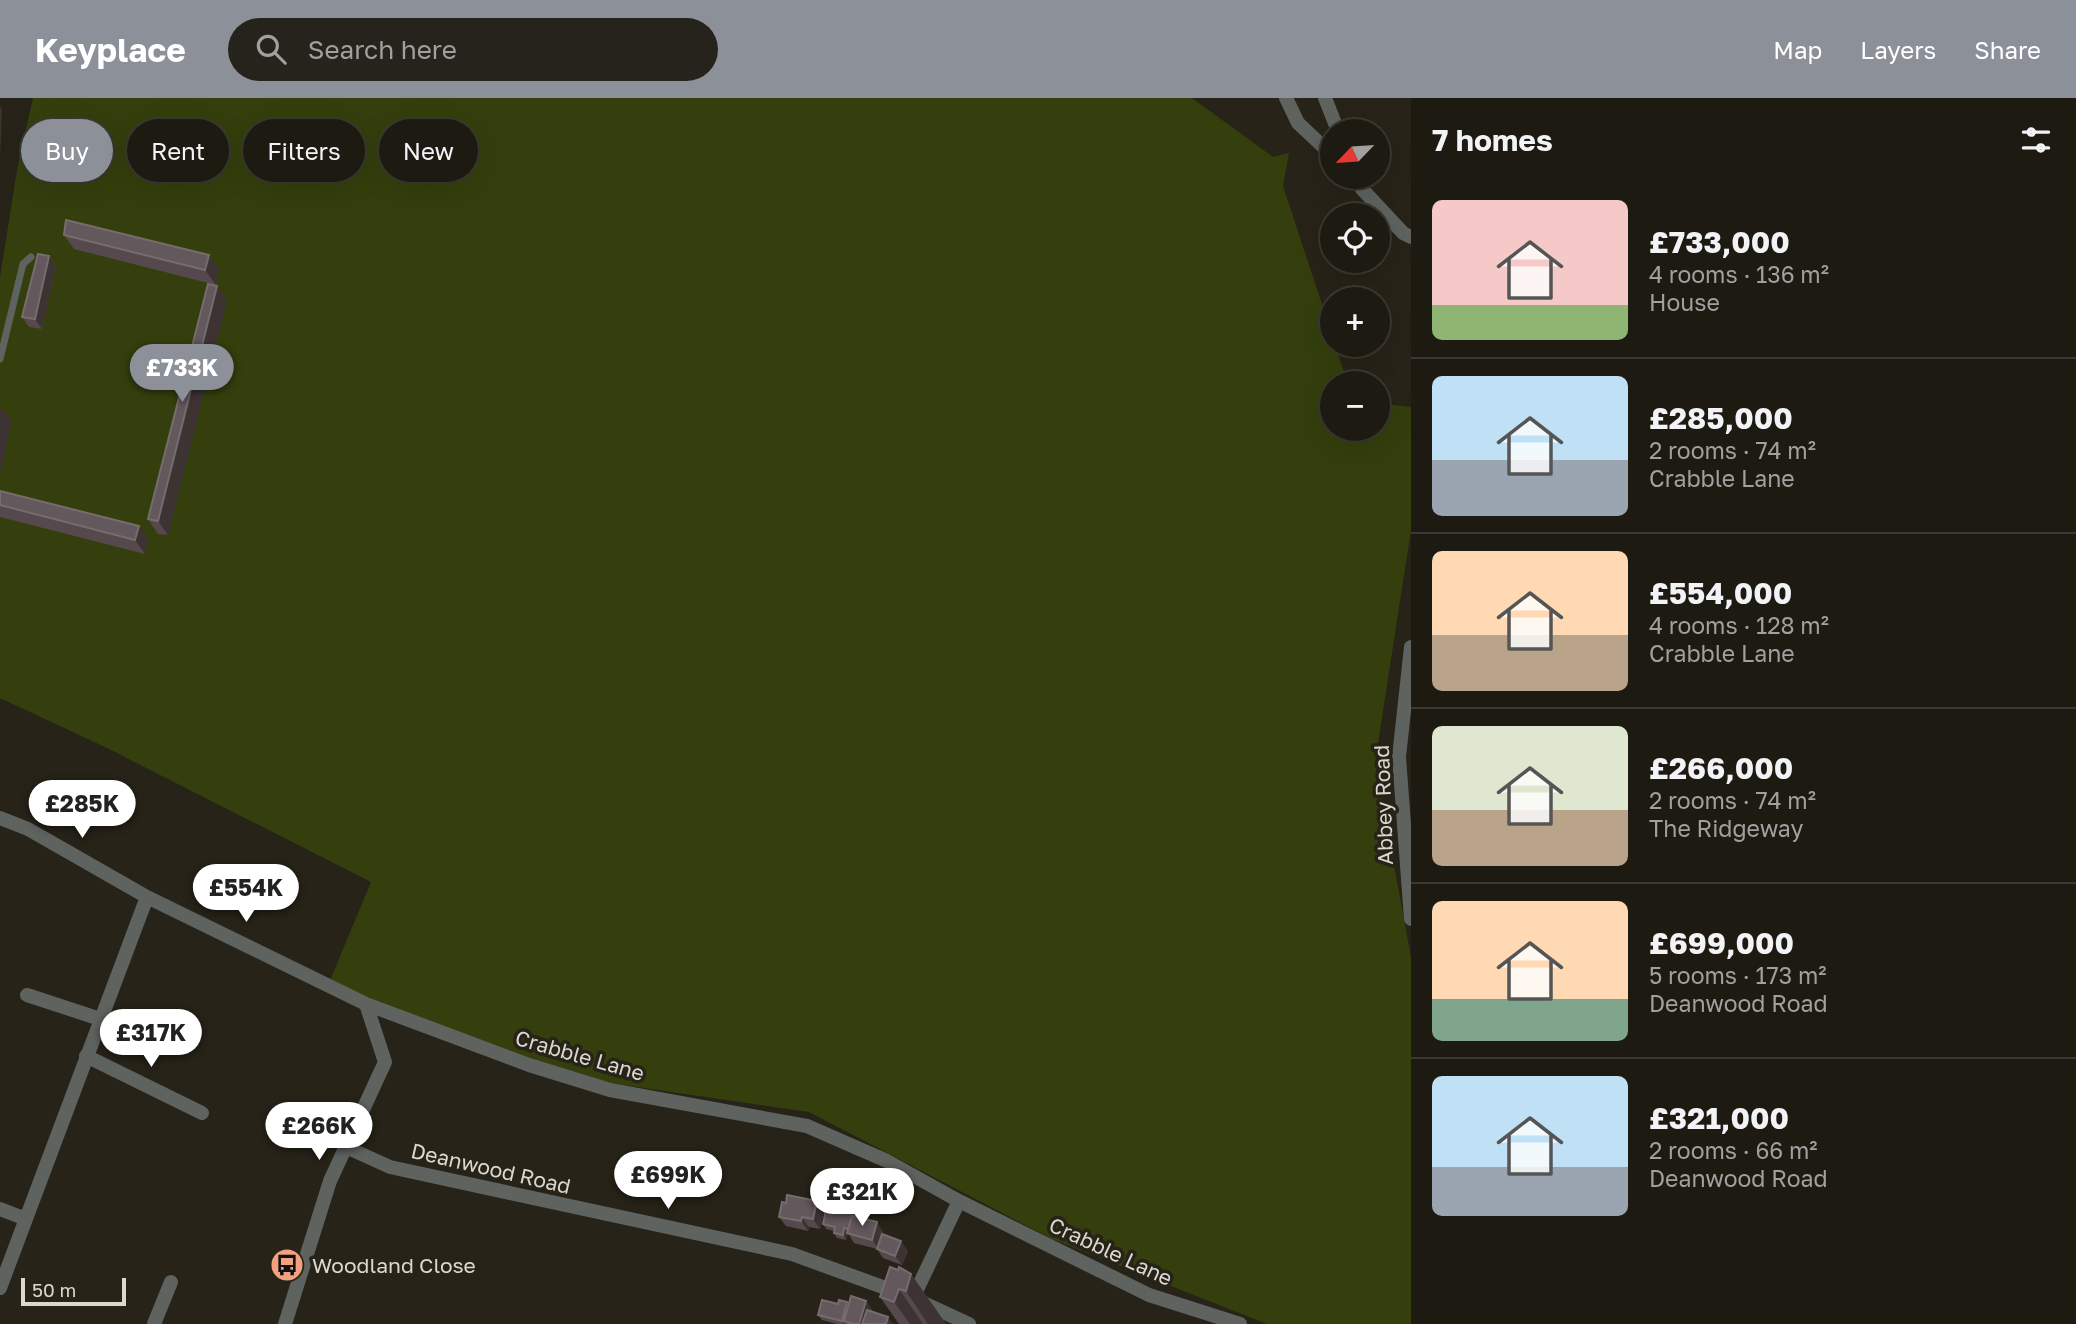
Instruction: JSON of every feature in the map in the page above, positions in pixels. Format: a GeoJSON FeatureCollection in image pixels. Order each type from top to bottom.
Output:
{"type":"FeatureCollection","features":[{"type":"Feature","properties":{"kind":"street"},"geometry":{"type":"LineString","coordinates":[[1286,98],[1297,123],[1320,144]]}},
{"type":"Feature","properties":{"kind":"street"},"geometry":{"type":"LineString","coordinates":[[1325,98],[1333,119]]}},
{"type":"Feature","properties":{"kind":"street"},"geometry":{"type":"LineString","coordinates":[[1362,189],[1403,233],[1411,237]]}},
{"type":"Feature","properties":{"kind":"street","name":"Abbey Road"},"geometry":{"type":"LineString","coordinates":[[1411,647],[1399,757],[1411,919]]}},
{"type":"Feature","properties":{"kind":"street","name":"Crabble Lane"},"geometry":{"type":"LineString","coordinates":[[0,818],[28,829],[147,897],[366,1004],[529,1065],[610,1090],[807,1126],[887,1161],[958,1201],[1149,1295],[1240,1324]]}},
{"type":"Feature","properties":{"kind":"street"},"geometry":{"type":"LineString","coordinates":[[0,1288],[147,897]]}},
{"type":"Feature","properties":{"kind":"street"},"geometry":{"type":"LineString","coordinates":[[27,995],[100,1018]]}},
{"type":"Feature","properties":{"kind":"street"},"geometry":{"type":"LineString","coordinates":[[285,1324],[330,1181],[385,1062],[366,1004]]}},
{"type":"Feature","properties":{"kind":"street"},"geometry":{"type":"LineString","coordinates":[[86,1056],[202,1114]]}},
{"type":"Feature","properties":{"kind":"street","name":"Deanwood Road"},"geometry":{"type":"LineString","coordinates":[[346,1147],[390,1167],[792,1254],[913,1298],[970,1324]]}},
{"type":"Feature","properties":{"kind":"street"},"geometry":{"type":"LineString","coordinates":[[913,1298],[958,1201]]}},
{"type":"Feature","properties":{"kind":"street"},"geometry":{"type":"LineString","coordinates":[[0,1209],[26,1219]]}},
{"type":"Feature","properties":{"kind":"street"},"geometry":{"type":"LineString","coordinates":[[155,1324],[171,1282]]}},
{"type":"Feature","properties":{"kind":"lane"},"geometry":{"type":"LineString","coordinates":[[0,359],[23,264],[31,257]]}},
{"type":"Feature","properties":{"kind":"green space"},"geometry":{"type":"Polygon","coordinates":[[[33,98],[1192,98],[1273,157],[1289,153],[1283,186],[1320,298],[1320,357],[1339,357],[1344,371],[1320,371],[1320,441],[1390,441],[1390,405],[1411,407],[1411,530],[1375,763],[1411,957],[1411,1324],[1267,1324],[1052,1239],[809,1112],[596,1081],[366,1004],[329,983],[371,882],[105,747],[0,698],[0,277],[21,151],[21,182],[113,182],[113,119],[28,119],[33,98]]]}},
{"type":"Feature","properties":{"kind":"building"},"geometry":{"type":"Polygon","coordinates":[[[66,220],[209,255],[205,270],[64,235],[66,220]]]}},
{"type":"Feature","properties":{"kind":"building"},"geometry":{"type":"Polygon","coordinates":[[[38,254],[49,256],[35,319],[22,317],[38,254]]]}},
{"type":"Feature","properties":{"kind":"building"},"geometry":{"type":"Polygon","coordinates":[[[208,284],[217,286],[158,521],[148,519],[208,284]]]}},
{"type":"Feature","properties":{"kind":"building"},"geometry":{"type":"Polygon","coordinates":[[[0,491],[139,526],[135,540],[0,505],[0,491]]]}},
{"type":"Feature","properties":{"kind":"building"},"geometry":{"type":"Polygon","coordinates":[[[787,1195],[817,1201],[813,1219],[802,1217],[801,1221],[779,1217],[782,1202],[786,1203],[787,1195]]]}},
{"type":"Feature","properties":{"kind":"building"},"geometry":{"type":"Polygon","coordinates":[[[840,1196],[858,1200],[855,1217],[852,1216],[848,1229],[844,1228],[843,1235],[834,1233],[835,1227],[823,1224],[827,1205],[837,1207],[840,1196]]]}},
{"type":"Feature","properties":{"kind":"building"},"geometry":{"type":"Polygon","coordinates":[[[852,1216],[877,1222],[872,1240],[847,1233],[852,1216]]]}},
{"type":"Feature","properties":{"kind":"building"},"geometry":{"type":"Polygon","coordinates":[[[882,1234],[901,1241],[895,1256],[877,1249],[882,1234]]]}},
{"type":"Feature","properties":{"kind":"building"},"geometry":{"type":"Polygon","coordinates":[[[890,1267],[898,1270],[899,1267],[911,1274],[906,1291],[899,1289],[894,1302],[880,1297],[890,1267]]]}},
{"type":"Feature","properties":{"kind":"building"},"geometry":{"type":"Polygon","coordinates":[[[851,1296],[866,1301],[859,1324],[844,1321],[851,1296]]]}},
{"type":"Feature","properties":{"kind":"building"},"geometry":{"type":"Polygon","coordinates":[[[822,1300],[838,1304],[839,1300],[847,1302],[842,1321],[818,1315],[822,1300]]]}},
{"type":"Feature","properties":{"kind":"building"},"geometry":{"type":"Polygon","coordinates":[[[867,1310],[888,1317],[886,1324],[862,1324],[867,1310]]]}},
{"type":"Feature","properties":{"kind":"place","name":"Woodland Close"},"geometry":{"type":"Point","coordinates":[287,1265]}}]}
